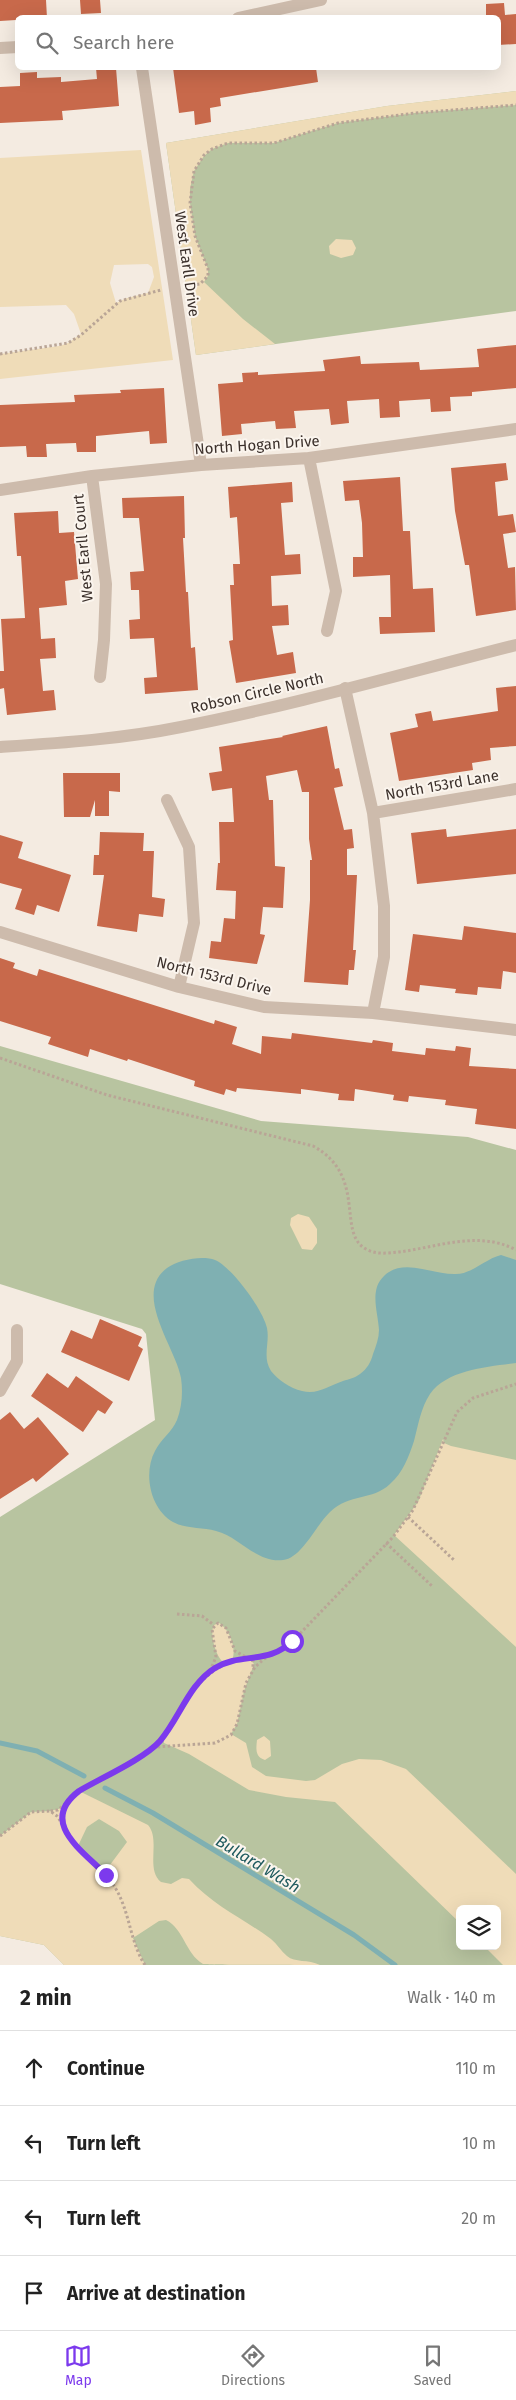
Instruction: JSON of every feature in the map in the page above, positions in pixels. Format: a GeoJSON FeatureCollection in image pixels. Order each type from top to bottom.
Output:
{"type":"FeatureCollection","features":[{"type":"Feature","properties":{"kind":"street"},"geometry":{"type":"LineString","coordinates":[[252,15],[321,0]]}},
{"type":"Feature","properties":{"kind":"street"},"geometry":{"type":"LineString","coordinates":[[0,48],[15,47]]}},
{"type":"Feature","properties":{"kind":"street","name":"West Earll Drive"},"geometry":{"type":"LineString","coordinates":[[142,70],[201,465]]}},
{"type":"Feature","properties":{"kind":"street","name":"North Hogan Drive"},"geometry":{"type":"LineString","coordinates":[[0,490],[92,476],[201,465],[309,458],[516,429]]}},
{"type":"Feature","properties":{"kind":"street"},"geometry":{"type":"LineString","coordinates":[[309,458],[336,591],[327,631]]}},
{"type":"Feature","properties":{"kind":"street","name":"West Earll Court"},"geometry":{"type":"LineString","coordinates":[[92,476],[106,584],[104,640],[100,677]]}},
{"type":"Feature","properties":{"kind":"street","name":"Robson Circle North"},"geometry":{"type":"LineString","coordinates":[[0,747],[72,741],[180,728],[282,705],[516,645]]}},
{"type":"Feature","properties":{"kind":"street"},"geometry":{"type":"LineString","coordinates":[[345,688],[373,813],[384,906],[384,957],[373,1013]]}},
{"type":"Feature","properties":{"kind":"street","name":"North 153rd Lane"},"geometry":{"type":"LineString","coordinates":[[373,813],[516,789]]}},
{"type":"Feature","properties":{"kind":"street"},"geometry":{"type":"LineString","coordinates":[[167,800],[189,847],[194,923],[179,987]]}},
{"type":"Feature","properties":{"kind":"street","name":"North 153rd Drive"},"geometry":{"type":"LineString","coordinates":[[0,932],[179,987],[264,1007],[373,1013],[516,1030]]}},
{"type":"Feature","properties":{"kind":"street"},"geometry":{"type":"LineString","coordinates":[[0,1391],[17,1361],[18,1330]]}},
{"type":"Feature","properties":{"kind":"path"},"geometry":{"type":"LineString","coordinates":[[0,354],[68,343],[81,335],[120,301],[200,284],[208,276],[208,269],[195,236],[190,202],[194,171],[204,156],[212,149],[228,143],[274,143],[338,123],[415,113],[516,105]]}},
{"type":"Feature","properties":{"kind":"path"},"geometry":{"type":"LineString","coordinates":[[0,1058],[107,1095],[312,1146],[324,1153],[342,1172],[348,1192],[354,1236],[360,1246],[369,1251],[391,1253],[477,1240],[491,1240],[516,1250]]}},
{"type":"Feature","properties":{"kind":"path"},"geometry":{"type":"LineString","coordinates":[[252,1671],[270,1656],[286,1647],[408,1518],[423,1492],[443,1439],[457,1412],[473,1398],[516,1384]]}},
{"type":"Feature","properties":{"kind":"path"},"geometry":{"type":"LineString","coordinates":[[408,1518],[455,1561]]}},
{"type":"Feature","properties":{"kind":"path"},"geometry":{"type":"LineString","coordinates":[[386,1543],[432,1586]]}},
{"type":"Feature","properties":{"kind":"path"},"geometry":{"type":"LineString","coordinates":[[177,1614],[202,1616],[214,1624],[219,1623],[226,1628],[235,1655],[230,1662]]}},
{"type":"Feature","properties":{"kind":"path"},"geometry":{"type":"LineString","coordinates":[[214,1624],[212,1631],[219,1660],[226,1663]]}},
{"type":"Feature","properties":{"kind":"path"},"geometry":{"type":"LineString","coordinates":[[0,1836],[31,1812],[62,1808],[79,1791],[149,1750],[169,1744],[215,1743],[231,1735],[237,1724],[244,1691],[254,1664],[249,1658],[237,1653],[233,1648]]}},
{"type":"Feature","properties":{"kind":"path"},"geometry":{"type":"LineString","coordinates":[[149,1750],[164,1735],[185,1702],[208,1673],[216,1660],[216,1649]]}},
{"type":"Feature","properties":{"kind":"path"},"geometry":{"type":"LineString","coordinates":[[208,1673],[226,1663],[270,1656]]}},
{"type":"Feature","properties":{"kind":"path"},"geometry":{"type":"LineString","coordinates":[[164,1735],[164,1743],[169,1744]]}},
{"type":"Feature","properties":{"kind":"path"},"geometry":{"type":"LineString","coordinates":[[64,1828],[64,1814],[68,1801]]}},
{"type":"Feature","properties":{"kind":"path"},"geometry":{"type":"LineString","coordinates":[[50,1811],[57,1816],[74,1845],[104,1873],[117,1890],[145,1965]]}},
{"type":"Feature","properties":{"kind":"green space"},"geometry":{"type":"Polygon","coordinates":[[[516,91],[516,311],[196,355],[166,143],[387,106],[516,91]]]}},
{"type":"Feature","properties":{"kind":"green space"},"geometry":{"type":"Polygon","coordinates":[[[0,1046],[261,1121],[468,1137],[516,1150],[516,1965],[64,1965],[44,1945],[0,1936],[0,1517],[155,1420],[146,1334],[142,1329],[0,1284],[0,1046]]]}},
{"type":"Feature","properties":{"kind":"sand"},"geometry":{"type":"Polygon","coordinates":[[[516,91],[516,105],[415,113],[338,123],[274,143],[228,143],[212,149],[204,156],[194,171],[190,189],[195,236],[208,269],[208,276],[204,282],[243,319],[275,344],[196,355],[166,143],[387,106],[516,91]]]}},
{"type":"Feature","properties":{"kind":"sand"},"geometry":{"type":"Polygon","coordinates":[[[141,150],[173,360],[0,379],[0,354],[59,346],[68,343],[81,334],[74,314],[66,305],[0,307],[0,158],[141,150]],[[148,264],[114,265],[110,283],[116,303],[148,293],[154,277],[152,267],[148,264]]]}},
{"type":"Feature","properties":{"kind":"sand"},"geometry":{"type":"Polygon","coordinates":[[[336,239],[352,240],[356,248],[353,255],[341,258],[330,254],[329,246],[336,239]]]}},
{"type":"Feature","properties":{"kind":"sand"},"geometry":{"type":"Polygon","coordinates":[[[298,1214],[309,1217],[317,1229],[317,1243],[312,1250],[302,1249],[290,1225],[291,1218],[298,1214]]]}},
{"type":"Feature","properties":{"kind":"sand"},"geometry":{"type":"Polygon","coordinates":[[[443,1439],[444,1443],[451,1446],[516,1460],[516,1647],[394,1535],[418,1502],[443,1439]]]}},
{"type":"Feature","properties":{"kind":"sand"},"geometry":{"type":"Polygon","coordinates":[[[219,1623],[223,1626],[232,1641],[234,1653],[231,1662],[249,1658],[254,1664],[244,1691],[237,1724],[231,1734],[246,1743],[252,1767],[266,1776],[306,1781],[315,1780],[342,1764],[359,1759],[381,1760],[406,1769],[516,1874],[516,1965],[503,1965],[488,1950],[501,1950],[501,1905],[456,1905],[456,1919],[335,1802],[286,1797],[249,1790],[189,1754],[164,1743],[164,1735],[190,1695],[205,1677],[225,1664],[216,1651],[212,1634],[214,1625],[219,1623]]]}},
{"type":"Feature","properties":{"kind":"sand"},"geometry":{"type":"Polygon","coordinates":[[[264,1736],[270,1741],[271,1756],[265,1760],[259,1757],[256,1749],[257,1740],[264,1736]]]}},
{"type":"Feature","properties":{"kind":"sand"},"geometry":{"type":"Polygon","coordinates":[[[79,1791],[148,1825],[152,1831],[153,1838],[154,1870],[161,1882],[171,1884],[182,1878],[189,1879],[218,1904],[271,1939],[290,1958],[320,1965],[203,1964],[192,1954],[177,1929],[166,1920],[159,1921],[133,1938],[145,1965],[64,1965],[44,1945],[0,1936],[0,1836],[31,1812],[62,1808],[79,1791]],[[99,1819],[87,1827],[77,1848],[104,1873],[127,1842],[119,1831],[99,1819]]]}},
{"type":"Feature","properties":{"kind":"water"},"geometry":{"type":"Polygon","coordinates":[[[501,1255],[516,1260],[516,1363],[458,1374],[438,1386],[430,1394],[424,1405],[414,1441],[405,1464],[399,1475],[390,1484],[376,1493],[353,1499],[338,1506],[330,1512],[303,1547],[290,1558],[283,1560],[273,1560],[256,1554],[225,1534],[173,1522],[159,1509],[154,1500],[149,1480],[151,1460],[157,1447],[177,1420],[182,1394],[178,1366],[159,1322],[155,1306],[154,1292],[157,1279],[167,1268],[177,1263],[197,1258],[215,1260],[222,1264],[238,1280],[260,1311],[267,1328],[267,1360],[271,1371],[293,1388],[313,1392],[356,1376],[368,1365],[379,1333],[376,1301],[377,1288],[384,1276],[392,1270],[409,1267],[456,1274],[468,1272],[501,1255]]]}},
{"type":"Feature","properties":{"kind":"building"},"geometry":{"type":"Polygon","coordinates":[[[0,0],[46,0],[47,15],[15,15],[15,20],[0,21],[0,0]]]}},
{"type":"Feature","properties":{"kind":"building"},"geometry":{"type":"Polygon","coordinates":[[[80,0],[100,0],[101,13],[81,14],[80,0]]]}},
{"type":"Feature","properties":{"kind":"building"},"geometry":{"type":"Polygon","coordinates":[[[504,3],[505,15],[516,14],[516,44],[501,45],[501,15],[486,15],[486,4],[504,3]]]}},
{"type":"Feature","properties":{"kind":"building"},"geometry":{"type":"Polygon","coordinates":[[[96,70],[116,70],[119,106],[62,111],[63,120],[0,123],[0,87],[20,86],[20,73],[37,72],[37,78],[61,77],[61,82],[97,79],[96,70]]]}},
{"type":"Feature","properties":{"kind":"building"},"geometry":{"type":"Polygon","coordinates":[[[173,70],[316,70],[318,82],[220,98],[221,106],[210,108],[211,122],[195,125],[194,111],[179,113],[173,70]]]}},
{"type":"Feature","properties":{"kind":"building"},"geometry":{"type":"Polygon","coordinates":[[[516,345],[516,388],[472,392],[472,396],[450,397],[451,411],[431,412],[430,399],[399,401],[400,417],[380,418],[379,399],[347,401],[349,423],[331,425],[329,409],[294,411],[296,428],[276,429],[275,421],[241,424],[242,434],[222,436],[218,384],[243,382],[242,373],[258,372],[258,375],[325,371],[323,360],[360,356],[361,364],[419,362],[420,370],[479,367],[477,349],[516,345]]]}},
{"type":"Feature","properties":{"kind":"building"},"geometry":{"type":"Polygon","coordinates":[[[164,388],[167,443],[150,444],[149,431],[96,436],[96,452],[77,452],[76,443],[46,444],[47,457],[27,457],[26,446],[0,447],[0,405],[75,402],[74,395],[121,393],[120,390],[164,388]]]}},
{"type":"Feature","properties":{"kind":"building"},"geometry":{"type":"Polygon","coordinates":[[[506,463],[508,480],[495,482],[498,516],[513,514],[516,532],[503,534],[508,568],[515,567],[516,610],[476,616],[469,565],[465,565],[455,511],[451,468],[506,463]]]}},
{"type":"Feature","properties":{"kind":"building"},"geometry":{"type":"Polygon","coordinates":[[[400,477],[403,531],[410,531],[413,589],[433,588],[435,632],[380,634],[379,617],[391,617],[390,575],[353,577],[353,557],[363,557],[362,523],[359,500],[345,501],[343,481],[400,477]]]}},
{"type":"Feature","properties":{"kind":"building"},"geometry":{"type":"Polygon","coordinates":[[[292,482],[293,502],[281,503],[285,555],[300,554],[301,574],[271,576],[272,606],[288,605],[289,625],[272,626],[277,655],[293,652],[296,673],[236,683],[229,641],[233,640],[230,585],[234,585],[233,564],[240,564],[237,517],[230,518],[228,487],[292,482]]]}},
{"type":"Feature","properties":{"kind":"building"},"geometry":{"type":"Polygon","coordinates":[[[184,496],[185,538],[183,538],[186,592],[188,592],[191,648],[195,647],[198,690],[145,694],[144,678],[157,677],[154,638],[130,639],[129,620],[140,619],[139,590],[131,590],[130,572],[144,571],[139,518],[123,518],[122,498],[184,496]]]}},
{"type":"Feature","properties":{"kind":"building"},"geometry":{"type":"Polygon","coordinates":[[[58,511],[59,533],[74,532],[78,579],[65,581],[67,605],[39,608],[41,639],[55,638],[56,658],[40,659],[43,691],[54,690],[56,710],[7,715],[4,688],[0,689],[0,671],[4,671],[1,619],[25,618],[21,556],[17,556],[14,513],[58,511]]]}},
{"type":"Feature","properties":{"kind":"building"},"geometry":{"type":"Polygon","coordinates":[[[516,686],[516,746],[490,748],[491,760],[472,763],[473,770],[399,781],[390,733],[418,727],[415,714],[431,711],[433,721],[498,711],[496,688],[516,686]]]}},
{"type":"Feature","properties":{"kind":"building"},"geometry":{"type":"Polygon","coordinates":[[[327,726],[335,769],[339,768],[343,786],[334,788],[344,830],[352,829],[354,848],[347,849],[347,875],[357,875],[353,950],[356,950],[354,970],[349,970],[348,985],[304,982],[310,900],[310,860],[312,860],[309,839],[309,792],[302,792],[297,770],[266,776],[269,800],[273,800],[275,866],[285,867],[283,908],[263,907],[260,934],[265,935],[257,964],[209,958],[211,941],[221,942],[224,918],[235,919],[236,891],[216,890],[218,863],[220,863],[219,822],[234,822],[232,788],[212,791],[209,773],[222,771],[219,747],[283,737],[327,726]]]}},
{"type":"Feature","properties":{"kind":"building"},"geometry":{"type":"Polygon","coordinates":[[[63,773],[120,773],[120,792],[109,791],[109,816],[95,816],[95,800],[90,817],[64,817],[63,773]]]}},
{"type":"Feature","properties":{"kind":"building"},"geometry":{"type":"Polygon","coordinates":[[[446,829],[447,837],[516,829],[516,874],[417,884],[411,833],[446,829]]]}},
{"type":"Feature","properties":{"kind":"building"},"geometry":{"type":"Polygon","coordinates":[[[100,832],[144,833],[143,851],[154,851],[152,897],[165,899],[163,917],[139,914],[137,932],[97,926],[104,875],[93,875],[94,855],[99,855],[100,832]]]}},
{"type":"Feature","properties":{"kind":"building"},"geometry":{"type":"Polygon","coordinates":[[[0,835],[23,842],[18,858],[71,875],[59,912],[37,905],[34,915],[15,909],[22,889],[0,883],[0,835]]]}},
{"type":"Feature","properties":{"kind":"building"},"geometry":{"type":"Polygon","coordinates":[[[464,926],[516,933],[516,973],[503,971],[501,989],[478,987],[477,995],[455,993],[456,989],[420,985],[419,992],[405,990],[413,934],[462,940],[464,926]]]}},
{"type":"Feature","properties":{"kind":"building"},"geometry":{"type":"Polygon","coordinates":[[[0,958],[15,963],[13,968],[37,976],[39,969],[214,1024],[215,1020],[237,1027],[232,1044],[261,1054],[262,1036],[291,1039],[292,1033],[372,1043],[373,1040],[393,1043],[392,1051],[425,1055],[426,1048],[455,1051],[456,1046],[471,1048],[469,1066],[516,1069],[516,1129],[475,1124],[477,1109],[445,1105],[446,1100],[409,1096],[408,1102],[393,1100],[394,1095],[355,1089],[354,1101],[338,1100],[339,1094],[301,1089],[301,1094],[237,1088],[236,1092],[226,1089],[224,1095],[194,1086],[195,1081],[128,1059],[127,1061],[90,1049],[88,1057],[48,1044],[51,1037],[0,1021],[0,958]]]}},
{"type":"Feature","properties":{"kind":"building"},"geometry":{"type":"Polygon","coordinates":[[[100,1319],[142,1337],[138,1346],[143,1349],[129,1381],[61,1352],[71,1330],[92,1339],[100,1319]]]}},
{"type":"Feature","properties":{"kind":"building"},"geometry":{"type":"Polygon","coordinates":[[[47,1373],[68,1388],[76,1376],[113,1402],[105,1414],[98,1410],[83,1432],[31,1396],[47,1373]]]}},
{"type":"Feature","properties":{"kind":"building"},"geometry":{"type":"Polygon","coordinates":[[[10,1412],[24,1429],[38,1417],[69,1454],[36,1482],[33,1478],[0,1499],[0,1420],[10,1412]]]}},
{"type":"Feature","properties":{"kind":"waterway","name":"Bullard Wash"},"geometry":{"type":"LineString","coordinates":[[0,1743],[37,1751],[84,1776]]}},
{"type":"Feature","properties":{"kind":"waterway","name":"Bullard Wash"},"geometry":{"type":"LineString","coordinates":[[105,1788],[153,1813],[354,1935],[395,1965]]}},
{"type":"Feature","properties":{"kind":"route"},"geometry":{"type":"LineString","coordinates":[[106,1875],[70,1840],[64,1828],[63,1820],[68,1801],[79,1791],[156,1745],[185,1702],[208,1673],[215,1668],[236,1660],[270,1656],[286,1647],[292,1641]]}}]}
